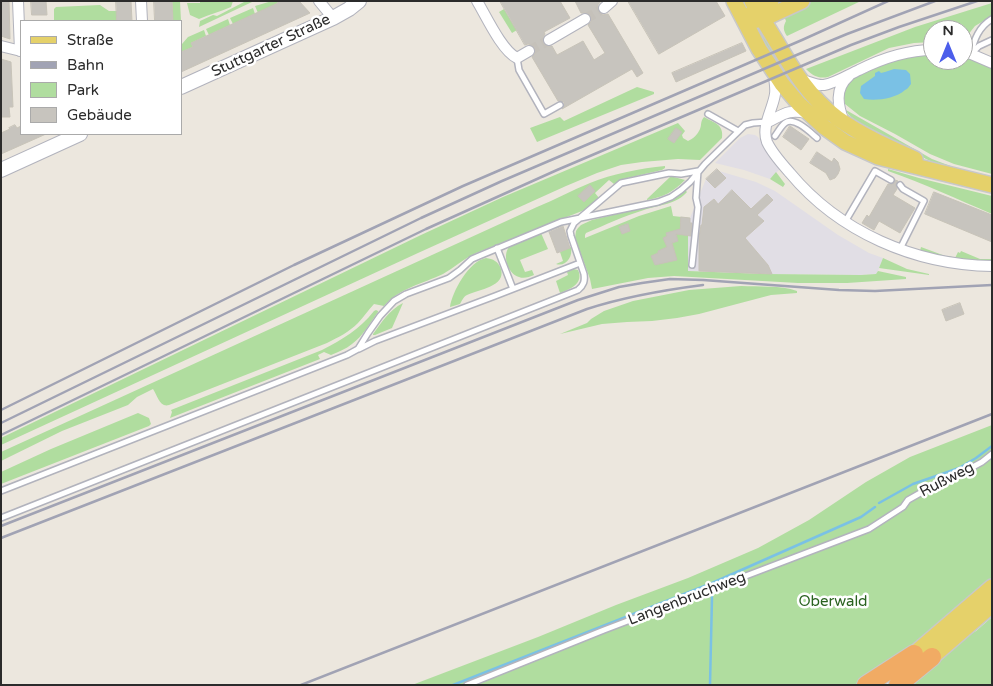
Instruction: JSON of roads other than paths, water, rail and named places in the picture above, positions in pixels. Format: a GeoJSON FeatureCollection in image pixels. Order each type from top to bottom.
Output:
{"type":"FeatureCollection","features":[{"type":"Feature","properties":{"kind":"highway"},"geometry":{"type":"LineString","coordinates":[[866,685],[914,654]]}},
{"type":"Feature","properties":{"kind":"highway"},"geometry":{"type":"LineString","coordinates":[[884,685],[914,654]]}},
{"type":"Feature","properties":{"kind":"highway"},"geometry":{"type":"LineString","coordinates":[[898,685],[932,657]]}},
{"type":"Feature","properties":{"kind":"highway"},"geometry":{"type":"LineString","coordinates":[[909,685],[932,657]]}},
{"type":"Feature","properties":{"kind":"main road","name":"Stuttgarter Straße"},"geometry":{"type":"LineString","coordinates":[[182,87],[332,18],[359,1]]}},
{"type":"Feature","properties":{"kind":"main road"},"geometry":{"type":"LineString","coordinates":[[734,1],[773,71],[807,113],[824,127],[846,142],[878,157],[992,185]]}},
{"type":"Feature","properties":{"kind":"main road"},"geometry":{"type":"LineString","coordinates":[[744,20],[751,22],[757,10],[771,1]]}},
{"type":"Feature","properties":{"kind":"main road"},"geometry":{"type":"LineString","coordinates":[[757,10],[802,1]]}},
{"type":"Feature","properties":{"kind":"main road"},"geometry":{"type":"LineString","coordinates":[[757,10],[789,64],[822,105],[845,123],[878,142],[943,172]]}},
{"type":"Feature","properties":{"kind":"main road"},"geometry":{"type":"LineString","coordinates":[[1,170],[78,135]]}},
{"type":"Feature","properties":{"kind":"main road"},"geometry":{"type":"LineString","coordinates":[[914,654],[992,587]]}},
{"type":"Feature","properties":{"kind":"main road"},"geometry":{"type":"LineString","coordinates":[[932,657],[992,606]]}},
{"type":"Feature","properties":{"kind":"street"},"geometry":{"type":"LineString","coordinates":[[18,1],[20,32]]}},
{"type":"Feature","properties":{"kind":"street"},"geometry":{"type":"LineString","coordinates":[[141,1],[142,20]]}},
{"type":"Feature","properties":{"kind":"street"},"geometry":{"type":"LineString","coordinates":[[319,1],[332,18]]}},
{"type":"Feature","properties":{"kind":"street"},"geometry":{"type":"LineString","coordinates":[[477,1],[511,55],[517,58],[529,52]]}},
{"type":"Feature","properties":{"kind":"street"},"geometry":{"type":"LineString","coordinates":[[548,40],[585,19]]}},
{"type":"Feature","properties":{"kind":"street"},"geometry":{"type":"LineString","coordinates":[[1,46],[20,51]]}},
{"type":"Feature","properties":{"kind":"street"},"geometry":{"type":"LineString","coordinates":[[800,80],[826,85],[873,63],[916,50],[923,50]]}},
{"type":"Feature","properties":{"kind":"street"},"geometry":{"type":"LineString","coordinates":[[973,55],[992,62]]}},
{"type":"Feature","properties":{"kind":"street"},"geometry":{"type":"LineString","coordinates":[[773,71],[775,92],[768,122],[767,143],[798,183],[809,193],[845,222],[880,242],[900,250],[945,262],[972,266],[992,266]]}},
{"type":"Feature","properties":{"kind":"street"},"geometry":{"type":"LineString","coordinates":[[845,123],[839,107],[839,90],[844,80],[853,73]]}},
{"type":"Feature","properties":{"kind":"street"},"geometry":{"type":"LineString","coordinates":[[768,122],[786,112],[807,113]]}},
{"type":"Feature","properties":{"kind":"lane"},"geometry":{"type":"LineString","coordinates":[[973,43],[983,25],[992,19]]}},
{"type":"Feature","properties":{"kind":"lane"},"geometry":{"type":"LineString","coordinates":[[973,50],[992,40]]}},
{"type":"Feature","properties":{"kind":"lane"},"geometry":{"type":"LineString","coordinates":[[517,58],[519,70],[544,114],[560,105]]}},
{"type":"Feature","properties":{"kind":"lane"},"geometry":{"type":"LineString","coordinates":[[708,114],[738,131]]}},
{"type":"Feature","properties":{"kind":"lane"},"geometry":{"type":"LineString","coordinates":[[775,136],[784,123],[791,121],[799,124],[817,138]]}},
{"type":"Feature","properties":{"kind":"lane"},"geometry":{"type":"LineString","coordinates":[[358,349],[380,316],[394,301],[406,294],[450,278],[472,259],[561,222],[671,198],[690,182],[698,171],[738,131],[753,122],[768,122]]}},
{"type":"Feature","properties":{"kind":"lane"},"geometry":{"type":"LineString","coordinates":[[1,518],[571,294],[583,285],[585,280],[570,231],[574,223],[621,183],[669,173],[681,174],[698,171]]}},
{"type":"Feature","properties":{"kind":"lane"},"geometry":{"type":"LineString","coordinates":[[692,265],[698,207],[696,198],[698,171]]}},
{"type":"Feature","properties":{"kind":"lane"},"geometry":{"type":"LineString","coordinates":[[845,222],[875,171],[890,180]]}},
{"type":"Feature","properties":{"kind":"lane"},"geometry":{"type":"LineString","coordinates":[[900,250],[924,202],[901,187]]}},
{"type":"Feature","properties":{"kind":"lane"},"geometry":{"type":"LineString","coordinates":[[497,248],[513,289]]}},
{"type":"Feature","properties":{"kind":"lane"},"geometry":{"type":"LineString","coordinates":[[1,491],[335,360],[375,341],[580,263]]}},
{"type":"Feature","properties":{"kind":"lane","name":"Rußweg"},"geometry":{"type":"LineString","coordinates":[[903,507],[908,500],[982,462],[992,454]]}},
{"type":"Feature","properties":{"kind":"lane","name":"Langenbruchweg"},"geometry":{"type":"LineString","coordinates":[[467,685],[604,630],[869,529],[903,507]]}},
{"type":"Feature","properties":{"kind":"water"},"geometry":{"type":"Polygon","coordinates":[[[894,69],[906,70],[910,74],[911,84],[908,88],[891,97],[874,100],[864,99],[860,93],[861,86],[875,76],[875,73],[894,69]]]}},
{"type":"Feature","properties":{"kind":"waterway"},"geometry":{"type":"LineString","coordinates":[[879,503],[913,484],[959,468],[992,446]]}},
{"type":"Feature","properties":{"kind":"waterway"},"geometry":{"type":"LineString","coordinates":[[453,685],[712,583],[861,517],[875,507]]}},
{"type":"Feature","properties":{"kind":"waterway"},"geometry":{"type":"LineString","coordinates":[[710,685],[712,597]]}},
{"type":"Feature","properties":{"kind":"tunnel"},"geometry":{"type":"LineString","coordinates":[[585,19],[604,8]]}},
{"type":"Feature","properties":{"kind":"tunnel"},"geometry":{"type":"LineString","coordinates":[[529,51],[549,40]]}},
{"type":"Feature","properties":{"kind":"railway"},"geometry":{"type":"LineString","coordinates":[[1,410],[294,265],[463,186],[888,1]]}},
{"type":"Feature","properties":{"kind":"railway"},"geometry":{"type":"LineString","coordinates":[[1,423],[421,218],[502,181],[806,51],[935,1]]}},
{"type":"Feature","properties":{"kind":"railway"},"geometry":{"type":"LineString","coordinates":[[1,435],[426,229],[557,170],[851,45],[977,1]]}},
{"type":"Feature","properties":{"kind":"railway"},"geometry":{"type":"LineString","coordinates":[[1,526],[578,300],[619,287],[670,279],[875,291],[992,285]]}},
{"type":"Feature","properties":{"kind":"railway"},"geometry":{"type":"LineString","coordinates":[[1,538],[587,309],[644,294],[703,285]]}},
{"type":"Feature","properties":{"kind":"railway"},"geometry":{"type":"LineString","coordinates":[[301,685],[992,414]]}},
{"type":"Feature","properties":{"kind":"park label","name":"Oberwald"},"geometry":{"type":"Point","coordinates":[833,602]}}]}
